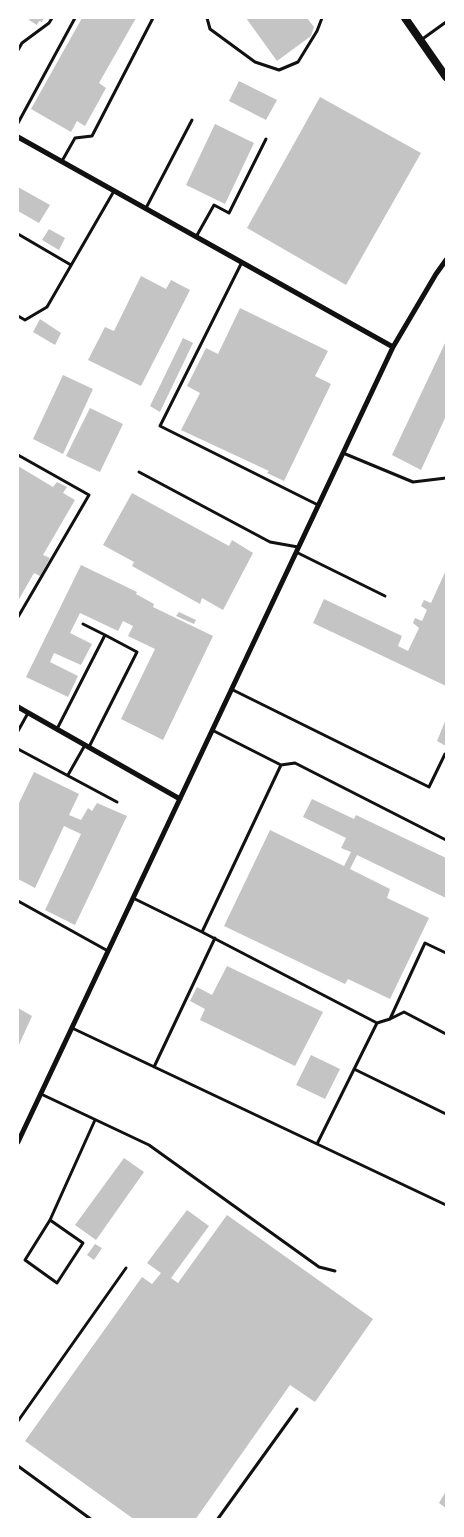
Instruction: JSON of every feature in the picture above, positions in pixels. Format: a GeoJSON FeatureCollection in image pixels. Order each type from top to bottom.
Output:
{"type":"FeatureCollection","features":[{"type":"Feature","properties":{"kind":"street"},"geometry":{"type":"LineString","coordinates":[[405,18],[446,77]]}},
{"type":"Feature","properties":{"kind":"street"},"geometry":{"type":"LineString","coordinates":[[18,137],[393,347]]}},
{"type":"Feature","properties":{"kind":"street"},"geometry":{"type":"LineString","coordinates":[[18,1142],[393,347],[446,260]]}},
{"type":"Feature","properties":{"kind":"street"},"geometry":{"type":"LineString","coordinates":[[18,707],[180,798]]}},
{"type":"Feature","properties":{"kind":"lane"},"geometry":{"type":"LineString","coordinates":[[18,50],[22,43],[49,24],[52,18]]}},
{"type":"Feature","properties":{"kind":"lane"},"geometry":{"type":"LineString","coordinates":[[18,123],[75,18]]}},
{"type":"Feature","properties":{"kind":"lane"},"geometry":{"type":"LineString","coordinates":[[62,162],[75,138],[92,136],[153,18]]}},
{"type":"Feature","properties":{"kind":"lane"},"geometry":{"type":"LineString","coordinates":[[207,18],[210,29],[255,62],[279,70],[298,62],[317,31],[322,18]]}},
{"type":"Feature","properties":{"kind":"lane"},"geometry":{"type":"LineString","coordinates":[[421,40],[446,22]]}},
{"type":"Feature","properties":{"kind":"lane"},"geometry":{"type":"LineString","coordinates":[[146,209],[192,120]]}},
{"type":"Feature","properties":{"kind":"lane"},"geometry":{"type":"LineString","coordinates":[[196,237],[214,205],[229,213],[266,139]]}},
{"type":"Feature","properties":{"kind":"lane"},"geometry":{"type":"LineString","coordinates":[[18,316],[25,320],[48,307],[114,191]]}},
{"type":"Feature","properties":{"kind":"lane"},"geometry":{"type":"LineString","coordinates":[[18,234],[72,265]]}},
{"type":"Feature","properties":{"kind":"lane"},"geometry":{"type":"LineString","coordinates":[[242,262],[160,426],[318,505]]}},
{"type":"Feature","properties":{"kind":"lane"},"geometry":{"type":"LineString","coordinates":[[343,453],[413,482],[446,478]]}},
{"type":"Feature","properties":{"kind":"lane"},"geometry":{"type":"LineString","coordinates":[[18,455],[89,495],[18,617]]}},
{"type":"Feature","properties":{"kind":"lane"},"geometry":{"type":"LineString","coordinates":[[139,472],[270,542],[297,549],[385,596]]}},
{"type":"Feature","properties":{"kind":"lane"},"geometry":{"type":"LineString","coordinates":[[68,775],[87,746],[137,652],[83,624]]}},
{"type":"Feature","properties":{"kind":"lane"},"geometry":{"type":"LineString","coordinates":[[57,729],[105,635]]}},
{"type":"Feature","properties":{"kind":"lane"},"geometry":{"type":"LineString","coordinates":[[232,688],[429,787],[445,754]]}},
{"type":"Feature","properties":{"kind":"lane"},"geometry":{"type":"LineString","coordinates":[[18,731],[28,713]]}},
{"type":"Feature","properties":{"kind":"lane"},"geometry":{"type":"LineString","coordinates":[[212,730],[281,765],[295,763],[446,840]]}},
{"type":"Feature","properties":{"kind":"lane"},"geometry":{"type":"LineString","coordinates":[[18,749],[117,802]]}},
{"type":"Feature","properties":{"kind":"lane"},"geometry":{"type":"LineString","coordinates":[[202,932],[281,765]]}},
{"type":"Feature","properties":{"kind":"lane"},"geometry":{"type":"LineString","coordinates":[[132,898],[215,938],[377,1023],[404,1012],[446,1034]]}},
{"type":"Feature","properties":{"kind":"lane"},"geometry":{"type":"LineString","coordinates":[[18,900],[108,950]]}},
{"type":"Feature","properties":{"kind":"lane"},"geometry":{"type":"LineString","coordinates":[[154,1067],[215,938]]}},
{"type":"Feature","properties":{"kind":"lane"},"geometry":{"type":"LineString","coordinates":[[390,1019],[425,943],[446,953]]}},
{"type":"Feature","properties":{"kind":"lane"},"geometry":{"type":"LineString","coordinates":[[317,1144],[377,1023]]}},
{"type":"Feature","properties":{"kind":"lane"},"geometry":{"type":"LineString","coordinates":[[71,1028],[446,1205]]}},
{"type":"Feature","properties":{"kind":"lane"},"geometry":{"type":"LineString","coordinates":[[354,1069],[446,1114]]}},
{"type":"Feature","properties":{"kind":"lane"},"geometry":{"type":"LineString","coordinates":[[40,1093],[149,1145],[319,1267],[335,1271]]}},
{"type":"Feature","properties":{"kind":"lane"},"geometry":{"type":"LineString","coordinates":[[50,1220],[83,1243],[57,1283],[25,1260],[50,1220],[95,1120]]}},
{"type":"Feature","properties":{"kind":"lane"},"geometry":{"type":"LineString","coordinates":[[18,1421],[126,1268]]}},
{"type":"Feature","properties":{"kind":"lane"},"geometry":{"type":"LineString","coordinates":[[217,1520],[297,1409]]}},
{"type":"Feature","properties":{"kind":"lane"},"geometry":{"type":"LineString","coordinates":[[18,1466],[92,1520]]}},
{"type":"Feature","properties":{"kind":"building"},"geometry":{"type":"Polygon","coordinates":[[[30,18],[44,18],[37,25],[29,20],[30,18]]]}},
{"type":"Feature","properties":{"kind":"building"},"geometry":{"type":"Polygon","coordinates":[[[82,18],[136,18],[99,83],[106,88],[85,126],[77,121],[71,132],[31,109],[82,18]]]}},
{"type":"Feature","properties":{"kind":"building"},"geometry":{"type":"Polygon","coordinates":[[[246,18],[307,18],[314,27],[311,36],[277,61],[246,18]]]}},
{"type":"Feature","properties":{"kind":"building"},"geometry":{"type":"Polygon","coordinates":[[[239,81],[277,100],[266,120],[229,101],[239,81]]]}},
{"type":"Feature","properties":{"kind":"building"},"geometry":{"type":"Polygon","coordinates":[[[320,97],[421,153],[346,285],[247,228],[320,97]]]}},
{"type":"Feature","properties":{"kind":"building"},"geometry":{"type":"Polygon","coordinates":[[[215,124],[254,143],[225,204],[186,185],[215,124]]]}},
{"type":"Feature","properties":{"kind":"building"},"geometry":{"type":"Polygon","coordinates":[[[18,187],[50,205],[39,223],[18,211],[18,187]]]}},
{"type":"Feature","properties":{"kind":"building"},"geometry":{"type":"Polygon","coordinates":[[[49,229],[65,238],[59,250],[42,240],[49,229]]]}},
{"type":"Feature","properties":{"kind":"building"},"geometry":{"type":"Polygon","coordinates":[[[141,276],[166,289],[171,280],[190,290],[141,386],[88,360],[105,327],[114,331],[141,276]]]}},
{"type":"Feature","properties":{"kind":"building"},"geometry":{"type":"Polygon","coordinates":[[[240,308],[328,351],[315,376],[331,384],[284,481],[267,473],[269,471],[181,430],[200,393],[187,386],[206,348],[218,354],[240,308]]]}},
{"type":"Feature","properties":{"kind":"building"},"geometry":{"type":"Polygon","coordinates":[[[40,319],[61,333],[55,345],[33,332],[40,319]]]}},
{"type":"Feature","properties":{"kind":"building"},"geometry":{"type":"Polygon","coordinates":[[[183,338],[193,343],[160,412],[150,406],[183,338]]]}},
{"type":"Feature","properties":{"kind":"building"},"geometry":{"type":"Polygon","coordinates":[[[446,341],[446,416],[421,470],[392,455],[446,341]]]}},
{"type":"Feature","properties":{"kind":"building"},"geometry":{"type":"Polygon","coordinates":[[[63,375],[93,389],[63,454],[33,439],[63,375]]]}},
{"type":"Feature","properties":{"kind":"building"},"geometry":{"type":"Polygon","coordinates":[[[90,408],[123,424],[100,472],[66,456],[90,408]]]}},
{"type":"Feature","properties":{"kind":"building"},"geometry":{"type":"Polygon","coordinates":[[[18,466],[53,487],[57,482],[67,487],[63,493],[75,500],[43,555],[50,558],[40,576],[34,573],[18,601],[18,466]]]}},
{"type":"Feature","properties":{"kind":"building"},"geometry":{"type":"Polygon","coordinates":[[[132,493],[229,546],[232,540],[253,553],[223,610],[202,598],[200,604],[132,566],[134,562],[103,545],[132,493]]]}},
{"type":"Feature","properties":{"kind":"building"},"geometry":{"type":"Polygon","coordinates":[[[81,565],[137,592],[136,594],[154,604],[153,607],[213,636],[163,740],[121,719],[155,649],[128,636],[133,626],[123,621],[118,631],[80,613],[70,633],[92,644],[81,665],[54,653],[50,662],[78,676],[68,697],[26,677],[81,565]]]}},
{"type":"Feature","properties":{"kind":"building"},"geometry":{"type":"Polygon","coordinates":[[[446,570],[446,686],[313,623],[324,599],[402,636],[398,646],[408,651],[419,628],[413,623],[415,618],[422,621],[427,610],[421,606],[424,600],[431,603],[446,570]]]}},
{"type":"Feature","properties":{"kind":"building"},"geometry":{"type":"Polygon","coordinates":[[[179,612],[196,620],[194,624],[176,616],[179,612]]]}},
{"type":"Feature","properties":{"kind":"building"},"geometry":{"type":"Polygon","coordinates":[[[446,719],[446,746],[437,741],[446,719]]]}},
{"type":"Feature","properties":{"kind":"building"},"geometry":{"type":"Polygon","coordinates":[[[34,772],[79,794],[69,815],[81,820],[88,808],[92,811],[97,803],[127,816],[75,925],[45,910],[81,834],[64,826],[35,888],[18,879],[18,805],[34,772]]]}},
{"type":"Feature","properties":{"kind":"building"},"geometry":{"type":"Polygon","coordinates":[[[312,799],[354,819],[356,815],[446,858],[446,898],[357,855],[350,869],[390,889],[387,898],[429,918],[390,999],[348,979],[345,984],[224,926],[270,830],[344,866],[351,852],[341,848],[346,838],[303,817],[312,799]]]}},
{"type":"Feature","properties":{"kind":"building"},"geometry":{"type":"Polygon","coordinates":[[[227,966],[323,1012],[295,1066],[200,1020],[205,1009],[190,1001],[197,987],[212,995],[227,966]]]}},
{"type":"Feature","properties":{"kind":"building"},"geometry":{"type":"Polygon","coordinates":[[[18,1008],[32,1016],[18,1047],[18,1008]]]}},
{"type":"Feature","properties":{"kind":"building"},"geometry":{"type":"Polygon","coordinates":[[[311,1055],[340,1069],[325,1099],[296,1085],[311,1055]]]}},
{"type":"Feature","properties":{"kind":"building"},"geometry":{"type":"Polygon","coordinates":[[[124,1158],[144,1172],[96,1240],[75,1225],[124,1158]]]}},
{"type":"Feature","properties":{"kind":"building"},"geometry":{"type":"Polygon","coordinates":[[[187,1210],[209,1226],[171,1278],[178,1283],[227,1215],[373,1319],[315,1402],[290,1385],[195,1520],[135,1520],[25,1441],[142,1277],[152,1284],[161,1273],[147,1263],[187,1210]]]}},
{"type":"Feature","properties":{"kind":"building"},"geometry":{"type":"Polygon","coordinates":[[[95,1244],[102,1248],[94,1260],[87,1255],[95,1244]]]}},
{"type":"Feature","properties":{"kind":"building"},"geometry":{"type":"Polygon","coordinates":[[[446,1491],[446,1508],[439,1503],[446,1491]]]}}]}
